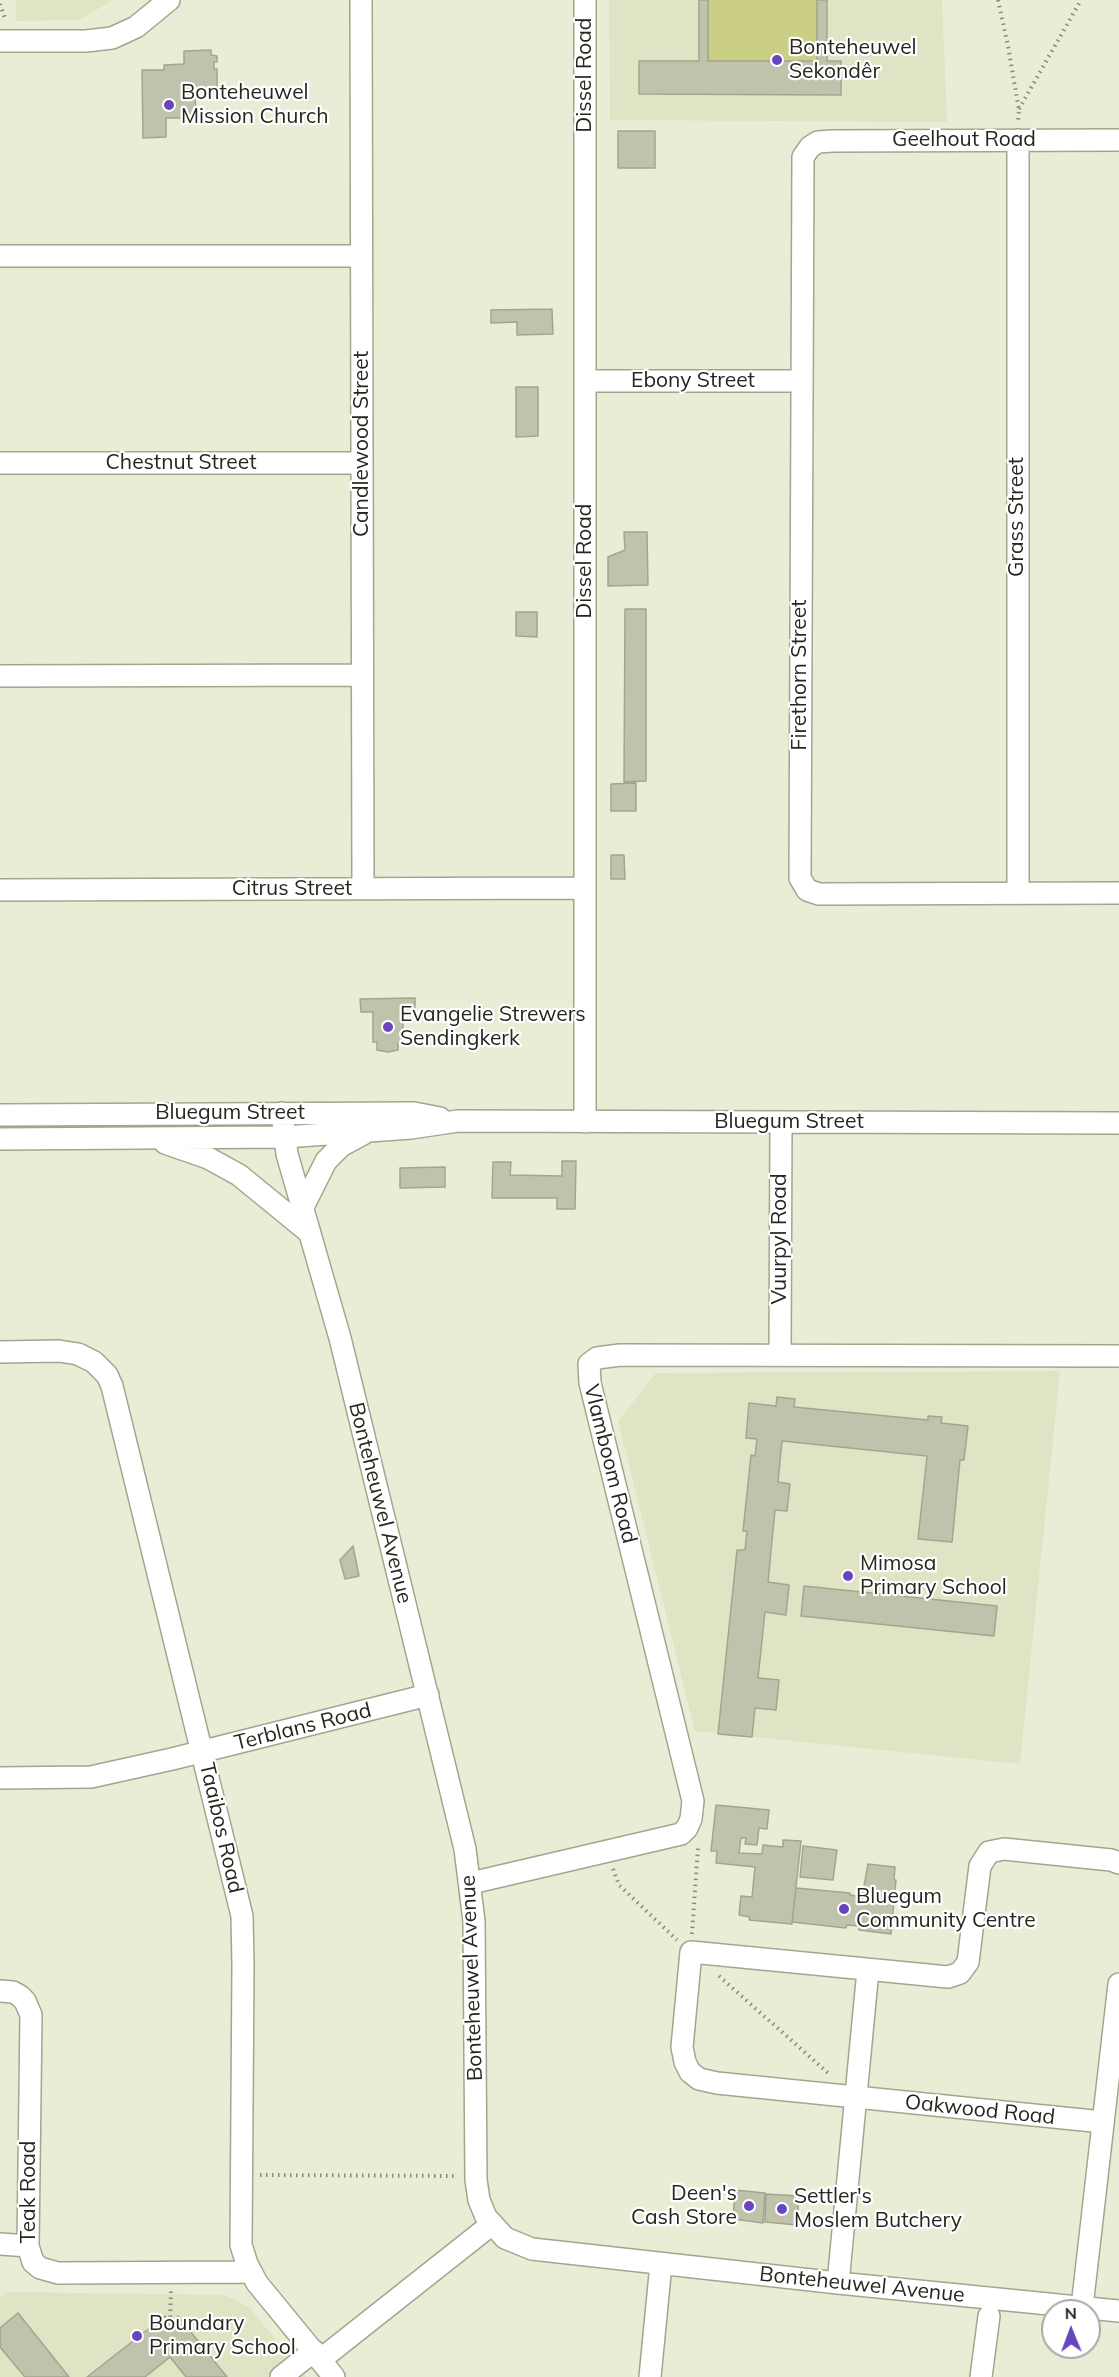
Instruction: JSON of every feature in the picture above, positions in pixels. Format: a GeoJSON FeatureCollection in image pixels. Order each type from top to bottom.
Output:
{"type":"FeatureCollection","features":[{"type":"Feature","properties":{"kind":"street"},"geometry":{"type":"LineString","coordinates":[[0,41],[86,42],[112,38],[136,27],[169,0]]}},
{"type":"Feature","properties":{"kind":"street","name":"Candlewood Street"},"geometry":{"type":"LineString","coordinates":[[361,0],[363,888]]}},
{"type":"Feature","properties":{"kind":"street","name":"Dissel Road"},"geometry":{"type":"LineString","coordinates":[[585,0],[585,1122]]}},
{"type":"Feature","properties":{"kind":"street","name":"Grass Street"},"geometry":{"type":"LineString","coordinates":[[1018,140],[1018,894]]}},
{"type":"Feature","properties":{"kind":"street","name":"Geelhout Road"},"geometry":{"type":"LineString","coordinates":[[810,147],[818,142],[832,141],[1119,140]]}},
{"type":"Feature","properties":{"kind":"street","name":"Firethorn Street"},"geometry":{"type":"LineString","coordinates":[[810,147],[803,157],[800,381],[800,878],[807,890],[819,894],[1119,893]]}},
{"type":"Feature","properties":{"kind":"street"},"geometry":{"type":"LineString","coordinates":[[0,256],[362,256]]}},
{"type":"Feature","properties":{"kind":"street","name":"Ebony Street"},"geometry":{"type":"LineString","coordinates":[[585,381],[800,381]]}},
{"type":"Feature","properties":{"kind":"street","name":"Chestnut Street"},"geometry":{"type":"LineString","coordinates":[[0,463],[362,463]]}},
{"type":"Feature","properties":{"kind":"street"},"geometry":{"type":"LineString","coordinates":[[0,676],[361,675]]}},
{"type":"Feature","properties":{"kind":"street","name":"Citrus Street"},"geometry":{"type":"LineString","coordinates":[[0,890],[585,888]]}},
{"type":"Feature","properties":{"kind":"street","name":"Bonteheuwel Avenue"},"geometry":{"type":"LineString","coordinates":[[282,1113],[287,1154],[340,1338],[464,1842],[474,1921],[476,2180],[479,2200],[492,2224],[511,2242],[532,2249],[1041,2303]]}},
{"type":"Feature","properties":{"kind":"street","name":"Bluegum Street"},"geometry":{"type":"LineString","coordinates":[[0,1115],[414,1113],[458,1121]]}},
{"type":"Feature","properties":{"kind":"street","name":"Bluegum Street"},"geometry":{"type":"LineString","coordinates":[[0,1139],[285,1137],[372,1131],[458,1121],[1119,1123]]}},
{"type":"Feature","properties":{"kind":"street","name":"Vuurpyl Road"},"geometry":{"type":"LineString","coordinates":[[780,1355],[781,1122]]}},
{"type":"Feature","properties":{"kind":"street"},"geometry":{"type":"LineString","coordinates":[[303,1207],[320,1170],[334,1152],[350,1139],[372,1131]]}},
{"type":"Feature","properties":{"kind":"street"},"geometry":{"type":"LineString","coordinates":[[148,1138],[184,1148],[223,1166],[254,1186],[311,1234]]}},
{"type":"Feature","properties":{"kind":"street","name":"Taaibos Road"},"geometry":{"type":"LineString","coordinates":[[0,1352],[59,1351],[78,1354],[94,1362],[107,1374],[112,1386],[203,1752],[211,1797],[243,1925],[241,2245],[257,2283],[334,2377]]}},
{"type":"Feature","properties":{"kind":"street","name":"Vlamboom Road"},"geometry":{"type":"LineString","coordinates":[[681,1834],[691,1819],[693,1801],[590,1383],[589,1364],[597,1358],[620,1355],[1119,1356]]}},
{"type":"Feature","properties":{"kind":"street","name":"Terblans Road"},"geometry":{"type":"LineString","coordinates":[[0,1778],[91,1777],[203,1752],[428,1695]]}},
{"type":"Feature","properties":{"kind":"street"},"geometry":{"type":"LineString","coordinates":[[471,1883],[506,1877],[681,1834]]}},
{"type":"Feature","properties":{"kind":"street"},"geometry":{"type":"LineString","coordinates":[[691,1952],[948,1977],[965,1968],[970,1956],[980,1866],[989,1852],[1004,1849],[1111,1860],[1119,1863]]}},
{"type":"Feature","properties":{"kind":"street","name":"Oakwood Road"},"geometry":{"type":"LineString","coordinates":[[691,1952],[682,2047],[690,2072],[699,2079],[717,2083],[1103,2122]]}},
{"type":"Feature","properties":{"kind":"street"},"geometry":{"type":"LineString","coordinates":[[838,2283],[868,1970]]}},
{"type":"Feature","properties":{"kind":"street"},"geometry":{"type":"LineString","coordinates":[[1084,2299],[1119,1984]]}},
{"type":"Feature","properties":{"kind":"street","name":"Teak Road"},"geometry":{"type":"LineString","coordinates":[[0,1991],[13,1992],[20,1996],[26,2001],[31,2014],[28,2246],[33,2262],[48,2272],[251,2272]]}},
{"type":"Feature","properties":{"kind":"street"},"geometry":{"type":"LineString","coordinates":[[281,2377],[317,2356],[492,2224]]}},
{"type":"Feature","properties":{"kind":"street"},"geometry":{"type":"LineString","coordinates":[[0,2244],[28,2246]]}},
{"type":"Feature","properties":{"kind":"street"},"geometry":{"type":"LineString","coordinates":[[650,2377],[661,2264]]}},
{"type":"Feature","properties":{"kind":"street","name":"Bonteheuwel Avenue"},"geometry":{"type":"LineString","coordinates":[[1101,2309],[1119,2311]]}},
{"type":"Feature","properties":{"kind":"street"},"geometry":{"type":"LineString","coordinates":[[981,2377],[988,2316]]}},
{"type":"Feature","properties":{"kind":"path"},"geometry":{"type":"LineString","coordinates":[[998,0],[1018,110],[1018,140]]}},
{"type":"Feature","properties":{"kind":"path"},"geometry":{"type":"LineString","coordinates":[[1018,110],[1081,0]]}},
{"type":"Feature","properties":{"kind":"path"},"geometry":{"type":"LineString","coordinates":[[681,1834],[698,1848],[691,1952]]}},
{"type":"Feature","properties":{"kind":"path"},"geometry":{"type":"LineString","coordinates":[[611,1862],[619,1886],[691,1952]]}},
{"type":"Feature","properties":{"kind":"path"},"geometry":{"type":"LineString","coordinates":[[717,1975],[830,2074]]}},
{"type":"Feature","properties":{"kind":"path"},"geometry":{"type":"LineString","coordinates":[[241,2175],[458,2176]]}},
{"type":"Feature","properties":{"kind":"path"},"geometry":{"type":"LineString","coordinates":[[170,2322],[171,2273]]}},
{"type":"Feature","properties":{"kind":"shaded area"},"geometry":{"type":"Polygon","coordinates":[[[16,0],[113,0],[79,20],[16,21],[16,0]]]}},
{"type":"Feature","properties":{"kind":"shaded area","name":"Bonteheuwel Sekondêr"},"geometry":{"type":"Polygon","coordinates":[[[609,0],[942,0],[947,122],[610,120],[609,0]]]}},
{"type":"Feature","properties":{"kind":"shaded area","name":"Mimosa Primary School"},"geometry":{"type":"Polygon","coordinates":[[[1060,1371],[1020,1764],[695,1731],[618,1421],[656,1373],[1060,1371]]]}},
{"type":"Feature","properties":{"kind":"shaded area","name":"Boundary Primary School"},"geometry":{"type":"Polygon","coordinates":[[[7,2292],[225,2295],[249,2307],[306,2377],[0,2377],[0,2298],[7,2292]]]}},
{"type":"Feature","properties":{"kind":"green space"},"geometry":{"type":"Polygon","coordinates":[[[708,0],[817,0],[817,61],[708,61],[708,0]]]}},
{"type":"Feature","properties":{"kind":"building"},"geometry":{"type":"Polygon","coordinates":[[[699,0],[708,0],[708,61],[817,61],[817,0],[827,0],[827,61],[841,61],[841,95],[639,94],[639,61],[699,61],[699,0]]]}},
{"type":"Feature","properties":{"kind":"building","name":"Bonteheuwel Mission Church"},"geometry":{"type":"Polygon","coordinates":[[[211,50],[211,55],[217,56],[214,69],[217,69],[217,91],[195,91],[196,118],[166,118],[166,137],[143,138],[142,70],[164,70],[164,65],[184,64],[184,51],[211,50]]]}},
{"type":"Feature","properties":{"kind":"building"},"geometry":{"type":"Polygon","coordinates":[[[618,131],[655,131],[655,168],[618,168],[618,131]]]}},
{"type":"Feature","properties":{"kind":"building"},"geometry":{"type":"Polygon","coordinates":[[[552,309],[553,334],[517,335],[517,322],[491,323],[491,310],[552,309]]]}},
{"type":"Feature","properties":{"kind":"building"},"geometry":{"type":"Polygon","coordinates":[[[516,387],[538,387],[538,436],[516,437],[516,387]]]}},
{"type":"Feature","properties":{"kind":"building"},"geometry":{"type":"Polygon","coordinates":[[[624,532],[647,532],[648,585],[608,586],[608,557],[625,550],[624,532]]]}},
{"type":"Feature","properties":{"kind":"building"},"geometry":{"type":"Polygon","coordinates":[[[625,609],[646,609],[646,781],[624,782],[625,609]]]}},
{"type":"Feature","properties":{"kind":"building"},"geometry":{"type":"Polygon","coordinates":[[[516,612],[537,612],[537,637],[516,636],[516,612]]]}},
{"type":"Feature","properties":{"kind":"building"},"geometry":{"type":"Polygon","coordinates":[[[636,783],[636,811],[611,811],[611,784],[636,783]]]}},
{"type":"Feature","properties":{"kind":"building"},"geometry":{"type":"Polygon","coordinates":[[[611,855],[624,855],[625,879],[611,879],[611,855]]]}},
{"type":"Feature","properties":{"kind":"building","name":"Evangelie Strewers Sendingkerk"},"geometry":{"type":"Polygon","coordinates":[[[415,998],[415,1012],[403,1012],[403,1043],[398,1043],[398,1050],[388,1052],[377,1050],[377,1042],[373,1042],[373,1012],[361,1012],[360,999],[415,998]]]}},
{"type":"Feature","properties":{"kind":"building"},"geometry":{"type":"Polygon","coordinates":[[[562,1161],[576,1161],[575,1209],[557,1209],[557,1198],[492,1198],[493,1162],[511,1162],[510,1175],[562,1176],[562,1161]]]}},
{"type":"Feature","properties":{"kind":"building"},"geometry":{"type":"Polygon","coordinates":[[[445,1167],[445,1187],[400,1188],[400,1168],[445,1167]]]}},
{"type":"Feature","properties":{"kind":"building"},"geometry":{"type":"Polygon","coordinates":[[[777,1397],[795,1399],[794,1407],[928,1420],[928,1416],[942,1417],[941,1423],[968,1426],[964,1460],[960,1460],[952,1542],[918,1539],[927,1456],[782,1441],[778,1482],[790,1484],[787,1511],[775,1510],[768,1582],[789,1585],[786,1615],[765,1612],[758,1678],[779,1680],[776,1710],[755,1708],[752,1737],[718,1734],[737,1550],[745,1550],[747,1531],[743,1531],[751,1455],[755,1456],[757,1439],[746,1438],[749,1403],[776,1406],[777,1397]]]}},
{"type":"Feature","properties":{"kind":"building"},"geometry":{"type":"Polygon","coordinates":[[[353,1546],[359,1576],[345,1579],[340,1560],[353,1546]]]}},
{"type":"Feature","properties":{"kind":"building"},"geometry":{"type":"Polygon","coordinates":[[[804,1586],[997,1606],[994,1636],[801,1616],[804,1586]]]}},
{"type":"Feature","properties":{"kind":"building"},"geometry":{"type":"Polygon","coordinates":[[[716,1805],[769,1810],[767,1829],[759,1828],[757,1845],[745,1844],[746,1838],[741,1838],[739,1853],[762,1854],[763,1845],[783,1847],[783,1840],[801,1841],[792,1924],[749,1920],[750,1917],[739,1915],[741,1896],[752,1897],[755,1867],[716,1863],[717,1851],[711,1851],[716,1805]]]}},
{"type":"Feature","properties":{"kind":"building"},"geometry":{"type":"Polygon","coordinates":[[[803,1846],[837,1850],[833,1880],[800,1877],[803,1846]]]}},
{"type":"Feature","properties":{"kind":"building","name":"Bluegum Community Centre"},"geometry":{"type":"Polygon","coordinates":[[[868,1864],[895,1867],[891,1934],[859,1930],[859,1926],[847,1925],[846,1928],[792,1922],[796,1888],[850,1893],[850,1895],[862,1897],[868,1864]]]}},
{"type":"Feature","properties":{"kind":"building","name":"Deen's Cash Store"},"geometry":{"type":"Polygon","coordinates":[[[735,2190],[765,2193],[763,2223],[733,2219],[735,2190]]]}},
{"type":"Feature","properties":{"kind":"building","name":"Settler's Moslem Butchery"},"geometry":{"type":"Polygon","coordinates":[[[766,2194],[799,2196],[797,2225],[765,2222],[766,2194]]]}},
{"type":"Feature","properties":{"kind":"building"},"geometry":{"type":"Polygon","coordinates":[[[18,2313],[69,2377],[25,2377],[0,2347],[0,2328],[18,2313]]]}},
{"type":"Feature","properties":{"kind":"building"},"geometry":{"type":"Polygon","coordinates":[[[165,2316],[170,2323],[178,2316],[227,2377],[186,2377],[170,2357],[145,2377],[87,2377],[165,2316]]]}},
{"type":"Feature","properties":{"kind":"place","name":"Bonteheuwel Sekondêr"},"geometry":{"type":"Point","coordinates":[777,60]}},
{"type":"Feature","properties":{"kind":"place","name":"Bonteheuwel Mission Church"},"geometry":{"type":"Point","coordinates":[169,105]}},
{"type":"Feature","properties":{"kind":"place","name":"Evangelie Strewers Sendingkerk"},"geometry":{"type":"Point","coordinates":[388,1027]}},
{"type":"Feature","properties":{"kind":"place","name":"Mimosa Primary School"},"geometry":{"type":"Point","coordinates":[848,1576]}},
{"type":"Feature","properties":{"kind":"place","name":"Bluegum Community Centre"},"geometry":{"type":"Point","coordinates":[844,1909]}},
{"type":"Feature","properties":{"kind":"place","name":"Deen's Cash Store"},"geometry":{"type":"Point","coordinates":[749,2206]}},
{"type":"Feature","properties":{"kind":"place","name":"Settler's Moslem Butchery"},"geometry":{"type":"Point","coordinates":[782,2209]}},
{"type":"Feature","properties":{"kind":"place","name":"Boundary Primary School"},"geometry":{"type":"Point","coordinates":[137,2336]}}]}
